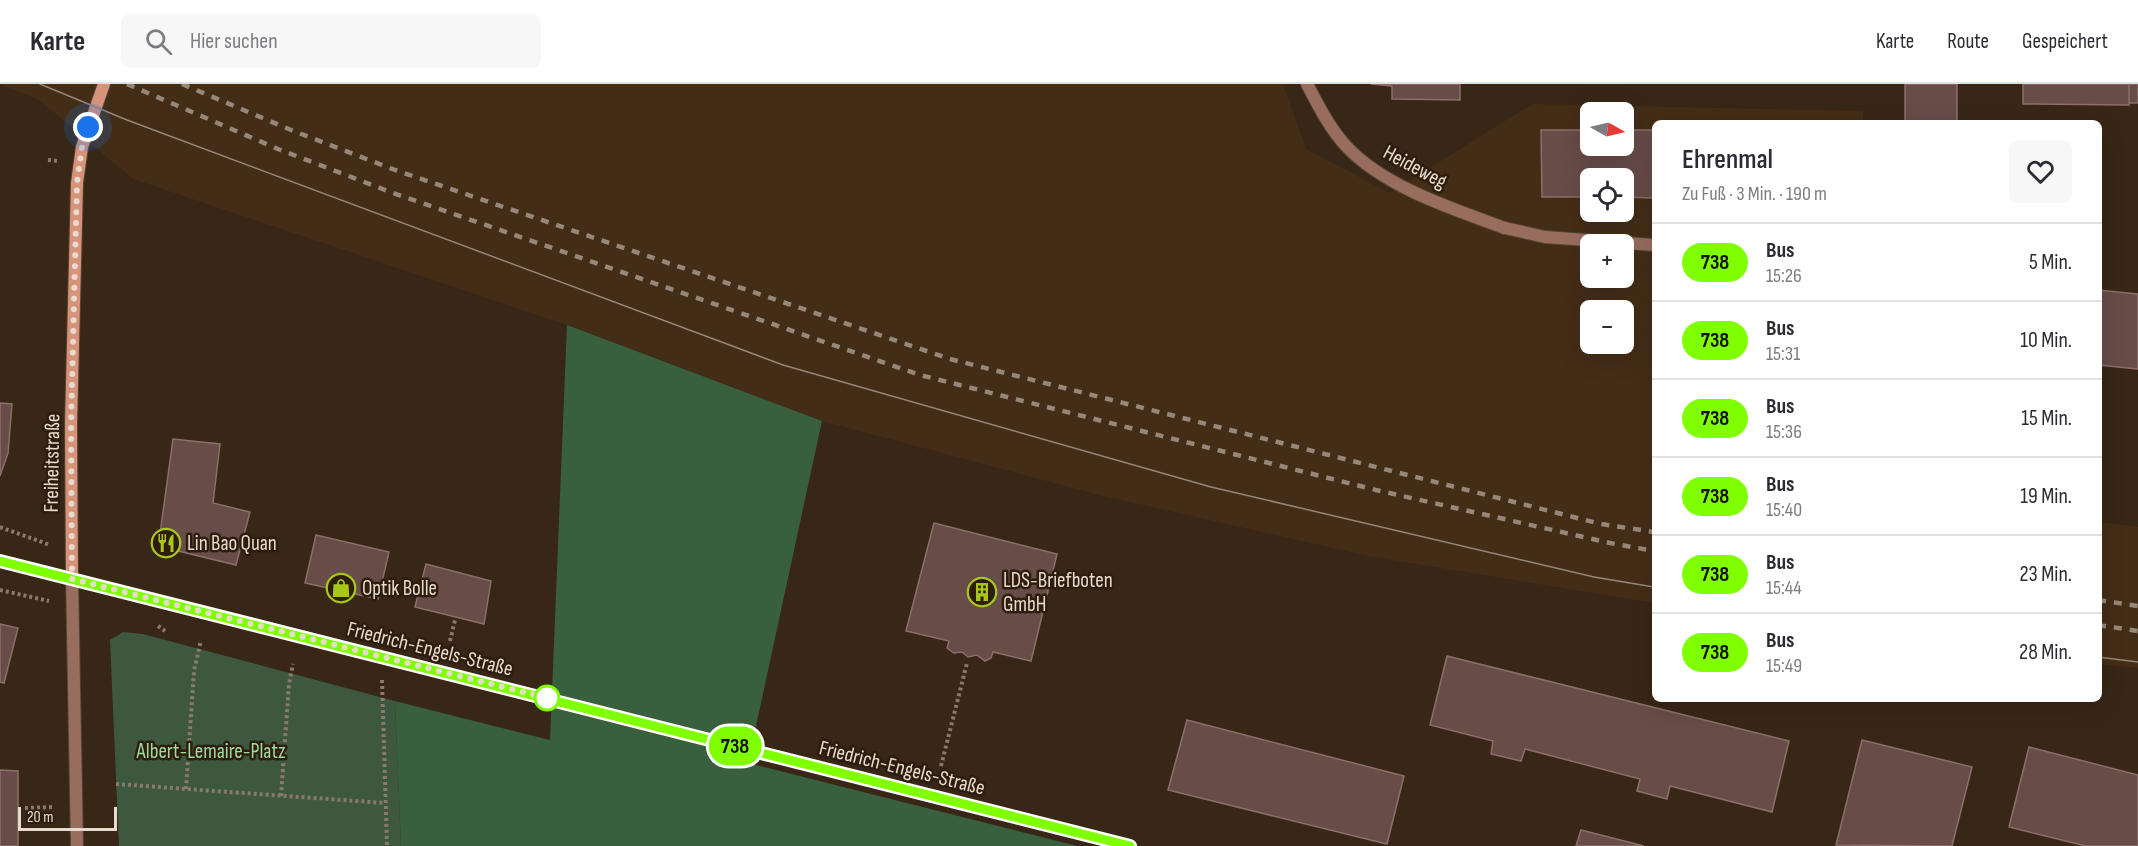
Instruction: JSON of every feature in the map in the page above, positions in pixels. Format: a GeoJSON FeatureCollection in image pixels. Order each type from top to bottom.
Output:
{"type":"FeatureCollection","features":[{"type":"Feature","properties":{"kind":"main road","name":"Freiheitstraße"},"geometry":{"type":"LineString","coordinates":[[72,579],[71,424],[77,183],[82,147],[104,84]]}},
{"type":"Feature","properties":{"kind":"main road","name":"Friedrich-Engels-Straße"},"geometry":{"type":"LineString","coordinates":[[0,561],[1130,846]]}},
{"type":"Feature","properties":{"kind":"street","name":"Heideweg"},"geometry":{"type":"LineString","coordinates":[[1307,84],[1321,111],[1346,146],[1377,172],[1459,211],[1505,228],[1545,237],[1652,245]]}},
{"type":"Feature","properties":{"kind":"street","name":"Freiheitstraße"},"geometry":{"type":"LineString","coordinates":[[72,579],[77,846]]}},
{"type":"Feature","properties":{"kind":"path"},"geometry":{"type":"LineString","coordinates":[[0,590],[17,594]]}},
{"type":"Feature","properties":{"kind":"path"},"geometry":{"type":"LineString","coordinates":[[450,641],[455,620]]}},
{"type":"Feature","properties":{"kind":"path"},"geometry":{"type":"LineString","coordinates":[[186,789],[194,671],[201,640]]}},
{"type":"Feature","properties":{"kind":"path"},"geometry":{"type":"LineString","coordinates":[[387,659],[381,687],[387,846]]}},
{"type":"Feature","properties":{"kind":"path"},"geometry":{"type":"LineString","coordinates":[[941,766],[967,663]]}},
{"type":"Feature","properties":{"kind":"path"},"geometry":{"type":"LineString","coordinates":[[281,796],[289,684],[293,664]]}},
{"type":"Feature","properties":{"kind":"path"},"geometry":{"type":"LineString","coordinates":[[116,784],[385,803]]}},
{"type":"Feature","properties":{"kind":"path"},"geometry":{"type":"LineString","coordinates":[[25,808],[54,807]]}},
{"type":"Feature","properties":{"kind":"shaded area"},"geometry":{"type":"Polygon","coordinates":[[[0,84],[1283,84],[1306,149],[1390,193],[1532,104],[1580,105],[1580,156],[1634,156],[1634,106],[1863,111],[1863,120],[1652,120],[1652,603],[1368,556],[1099,495],[822,421],[567,325],[133,179],[39,100],[0,84]]]}},
{"type":"Feature","properties":{"kind":"shaded area"},"geometry":{"type":"Polygon","coordinates":[[[2102,522],[2138,527],[2138,668],[2102,664],[2102,522]]]}},
{"type":"Feature","properties":{"kind":"green space"},"geometry":{"type":"Polygon","coordinates":[[[567,325],[822,421],[748,763],[1077,846],[401,846],[395,701],[550,740],[567,325]]]}},
{"type":"Feature","properties":{"kind":"green space","name":"Albert-Lemaire-Platz"},"geometry":{"type":"Polygon","coordinates":[[[123,632],[143,634],[395,701],[401,846],[119,846],[110,640],[123,632]]]}},
{"type":"Feature","properties":{"kind":"building"},"geometry":{"type":"Polygon","coordinates":[[[1371,84],[1460,84],[1460,100],[1392,99],[1392,86],[1371,84]]]}},
{"type":"Feature","properties":{"kind":"building"},"geometry":{"type":"Polygon","coordinates":[[[1905,84],[1957,84],[1957,120],[1905,120],[1905,84]]]}},
{"type":"Feature","properties":{"kind":"building"},"geometry":{"type":"Polygon","coordinates":[[[2023,84],[2129,84],[2129,105],[2023,104],[2023,84]]]}},
{"type":"Feature","properties":{"kind":"building"},"geometry":{"type":"Polygon","coordinates":[[[2129,84],[2138,84],[2138,103],[2129,103],[2129,84]]]}},
{"type":"Feature","properties":{"kind":"building"},"geometry":{"type":"Polygon","coordinates":[[[1541,130],[1580,130],[1580,156],[1634,156],[1634,130],[1652,130],[1652,198],[1634,197],[1634,168],[1580,168],[1580,197],[1542,197],[1541,130]]]}},
{"type":"Feature","properties":{"kind":"building"},"geometry":{"type":"Polygon","coordinates":[[[2102,290],[2138,294],[2138,369],[2102,365],[2102,290]]]}},
{"type":"Feature","properties":{"kind":"building"},"geometry":{"type":"Polygon","coordinates":[[[0,403],[12,404],[8,453],[0,476],[0,403]]]}},
{"type":"Feature","properties":{"kind":"building"},"geometry":{"type":"Polygon","coordinates":[[[173,439],[220,444],[213,503],[250,512],[236,565],[162,547],[159,541],[173,439]]]}},
{"type":"Feature","properties":{"kind":"building","name":"LDS-Briefboten GmbH"},"geometry":{"type":"Polygon","coordinates":[[[934,523],[1057,554],[1031,661],[993,652],[991,658],[985,661],[977,655],[968,657],[962,652],[954,653],[947,648],[949,641],[906,631],[934,523]]]}},
{"type":"Feature","properties":{"kind":"building"},"geometry":{"type":"Polygon","coordinates":[[[316,535],[389,552],[378,599],[305,583],[316,535]]]}},
{"type":"Feature","properties":{"kind":"building"},"geometry":{"type":"Polygon","coordinates":[[[426,564],[491,581],[484,624],[415,607],[426,564]]]}},
{"type":"Feature","properties":{"kind":"building"},"geometry":{"type":"Polygon","coordinates":[[[0,624],[18,628],[4,683],[0,682],[0,624]]]}},
{"type":"Feature","properties":{"kind":"building"},"geometry":{"type":"Polygon","coordinates":[[[1447,656],[1789,741],[1772,812],[1670,786],[1667,799],[1637,791],[1640,779],[1525,749],[1521,761],[1491,754],[1493,741],[1430,725],[1447,656]]]}},
{"type":"Feature","properties":{"kind":"building"},"geometry":{"type":"Polygon","coordinates":[[[1187,720],[1404,776],[1387,844],[1168,790],[1187,720]]]}},
{"type":"Feature","properties":{"kind":"building"},"geometry":{"type":"Polygon","coordinates":[[[1862,740],[1972,767],[1952,846],[1836,845],[1862,740]]]}},
{"type":"Feature","properties":{"kind":"building"},"geometry":{"type":"Polygon","coordinates":[[[2029,747],[2138,775],[2138,846],[2086,846],[2009,827],[2029,747]]]}},
{"type":"Feature","properties":{"kind":"building"},"geometry":{"type":"Polygon","coordinates":[[[0,770],[18,771],[18,846],[0,846],[0,770]]]}},
{"type":"Feature","properties":{"kind":"building"},"geometry":{"type":"Polygon","coordinates":[[[1581,830],[1644,846],[1576,846],[1581,830]]]}},
{"type":"Feature","properties":{"kind":"tram line"},"geometry":{"type":"LineString","coordinates":[[40,84],[127,120],[783,365],[1211,487],[1594,577],[1652,587]]}},
{"type":"Feature","properties":{"kind":"tram line"},"geometry":{"type":"LineString","coordinates":[[2102,658],[2138,662]]}},
{"type":"Feature","properties":{"kind":"railway"},"geometry":{"type":"LineString","coordinates":[[127,84],[278,149],[393,193],[920,375],[1376,490],[1652,551]]}},
{"type":"Feature","properties":{"kind":"railway"},"geometry":{"type":"LineString","coordinates":[[182,84],[291,130],[395,170],[950,359],[1601,524],[1652,532]]}},
{"type":"Feature","properties":{"kind":"railway"},"geometry":{"type":"LineString","coordinates":[[2102,601],[2138,606]]}},
{"type":"Feature","properties":{"kind":"railway"},"geometry":{"type":"LineString","coordinates":[[2102,626],[2138,631]]}},
{"type":"Feature","properties":{"kind":"bus line","name":"738"},"geometry":{"type":"LineString","coordinates":[[0,561],[1130,846]]}},
{"type":"Feature","properties":{"kind":"place","name":"Lin Bao Quan"},"geometry":{"type":"Point","coordinates":[166,543]}},
{"type":"Feature","properties":{"kind":"place","name":"Optik Bolle"},"geometry":{"type":"Point","coordinates":[341,588]}},
{"type":"Feature","properties":{"kind":"place","name":"LDS-Briefboten GmbH"},"geometry":{"type":"Point","coordinates":[982,592]}},
{"type":"Feature","properties":{"kind":"route"},"geometry":{"type":"LineString","coordinates":[[88,127],[82,147],[77,183],[71,424],[72,579],[555,700],[547,698]]}}]}
